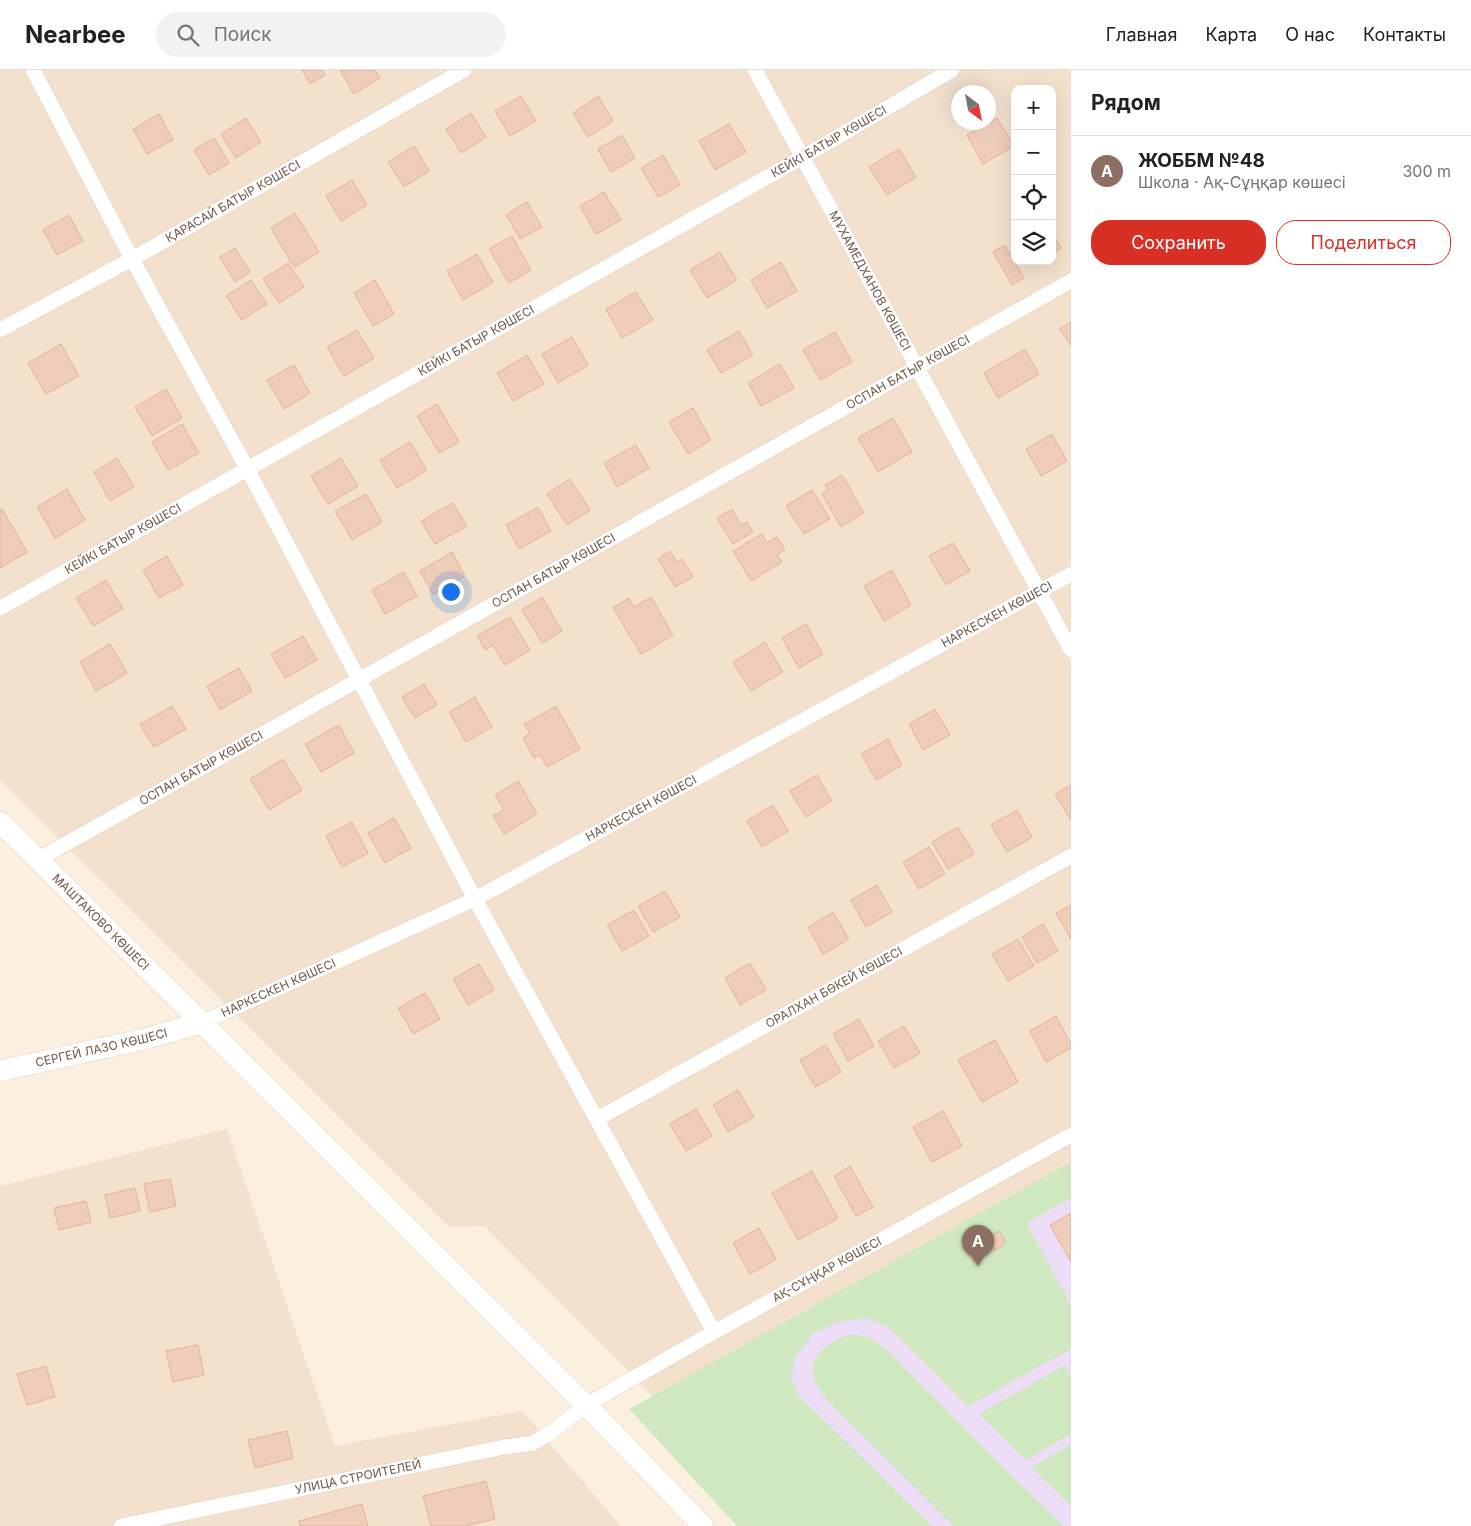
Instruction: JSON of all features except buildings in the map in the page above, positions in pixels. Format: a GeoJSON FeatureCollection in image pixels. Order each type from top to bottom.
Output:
{"type":"FeatureCollection","features":[{"type":"Feature","properties":{"kind":"main road","name":"МАШТАКОВО КӨШЕСІ"},"geometry":{"type":"LineString","coordinates":[[0,822],[586,1405],[703,1526]]}},
{"type":"Feature","properties":{"kind":"main road","name":"СЕРГЕЙ ЛАЗО КӨШЕСІ"},"geometry":{"type":"LineString","coordinates":[[0,1071],[144,1039],[201,1023]]}},
{"type":"Feature","properties":{"kind":"street"},"geometry":{"type":"LineString","coordinates":[[33,70],[132,259],[248,470],[475,899],[714,1332]]}},
{"type":"Feature","properties":{"kind":"street","name":"ҚАРАСАЙ БАТЫР КӨШЕСІ"},"geometry":{"type":"LineString","coordinates":[[0,330],[132,259],[464,70]]}},
{"type":"Feature","properties":{"kind":"street","name":"МҰХАМЕДХАНОВ КӨШЕСІ"},"geometry":{"type":"LineString","coordinates":[[755,70],[1071,650]]}},
{"type":"Feature","properties":{"kind":"street","name":"КЕЙКІ БАТЫР КӨШЕСІ"},"geometry":{"type":"LineString","coordinates":[[0,608],[248,470],[952,70]]}},
{"type":"Feature","properties":{"kind":"street","name":"ОСПАН БАТЫР КӨШЕСІ"},"geometry":{"type":"LineString","coordinates":[[38,860],[1071,281]]}},
{"type":"Feature","properties":{"kind":"street","name":"НАРКЕСКЕН КӨШЕСІ"},"geometry":{"type":"LineString","coordinates":[[201,1023],[475,899],[1071,574]]}},
{"type":"Feature","properties":{"kind":"street","name":"ОРАЛХАН БӨКЕЙ КӨШЕСІ"},"geometry":{"type":"LineString","coordinates":[[596,1119],[1071,856]]}},
{"type":"Feature","properties":{"kind":"street","name":"АҚ-СҰҢҚАР КӨШЕСІ"},"geometry":{"type":"LineString","coordinates":[[586,1405],[714,1332],[1071,1135]]}},
{"type":"Feature","properties":{"kind":"street","name":"УЛИЦА СТРОИТЕЛЕЙ"},"geometry":{"type":"LineString","coordinates":[[121,1526],[320,1484],[504,1447],[533,1443],[553,1431],[586,1405]]}},
{"type":"Feature","properties":{"kind":"shaded area"},"geometry":{"type":"Polygon","coordinates":[[[0,70],[1071,70],[1071,1526],[781,1526],[485,1226],[449,1227],[0,780],[0,70]]]}},
{"type":"Feature","properties":{"kind":"shaded area"},"geometry":{"type":"Polygon","coordinates":[[[227,1129],[335,1446],[522,1411],[621,1526],[0,1526],[0,1186],[227,1129]]]}},
{"type":"Feature","properties":{"kind":"shaded area"},"geometry":{"type":"Polygon","coordinates":[[[1071,1162],[1071,1526],[864,1526],[698,1370],[1071,1162]]]}},
{"type":"Feature","properties":{"kind":"green space"},"geometry":{"type":"Polygon","coordinates":[[[1071,1162],[1071,1198],[1027,1223],[1071,1306],[1071,1349],[968,1406],[891,1329],[867,1318],[837,1322],[814,1333],[795,1357],[791,1378],[798,1395],[932,1526],[737,1526],[629,1409],[1071,1162]]]}},
{"type":"Feature","properties":{"kind":"green space"},"geometry":{"type":"Polygon","coordinates":[[[853,1334],[870,1338],[886,1349],[1064,1526],[954,1526],[823,1396],[816,1383],[813,1370],[818,1354],[837,1340],[853,1334]]]}},
{"type":"Feature","properties":{"kind":"green space"},"geometry":{"type":"Polygon","coordinates":[[[1065,1365],[1071,1377],[1071,1434],[1026,1460],[979,1414],[1065,1365]]]}},
{"type":"Feature","properties":{"kind":"green space"},"geometry":{"type":"Polygon","coordinates":[[[1071,1444],[1071,1506],[1031,1467],[1071,1444]]]}},
{"type":"Feature","properties":{"kind":"place","name":"ЖОББМ №48"},"geometry":{"type":"Point","coordinates":[978,1266]}}]}
